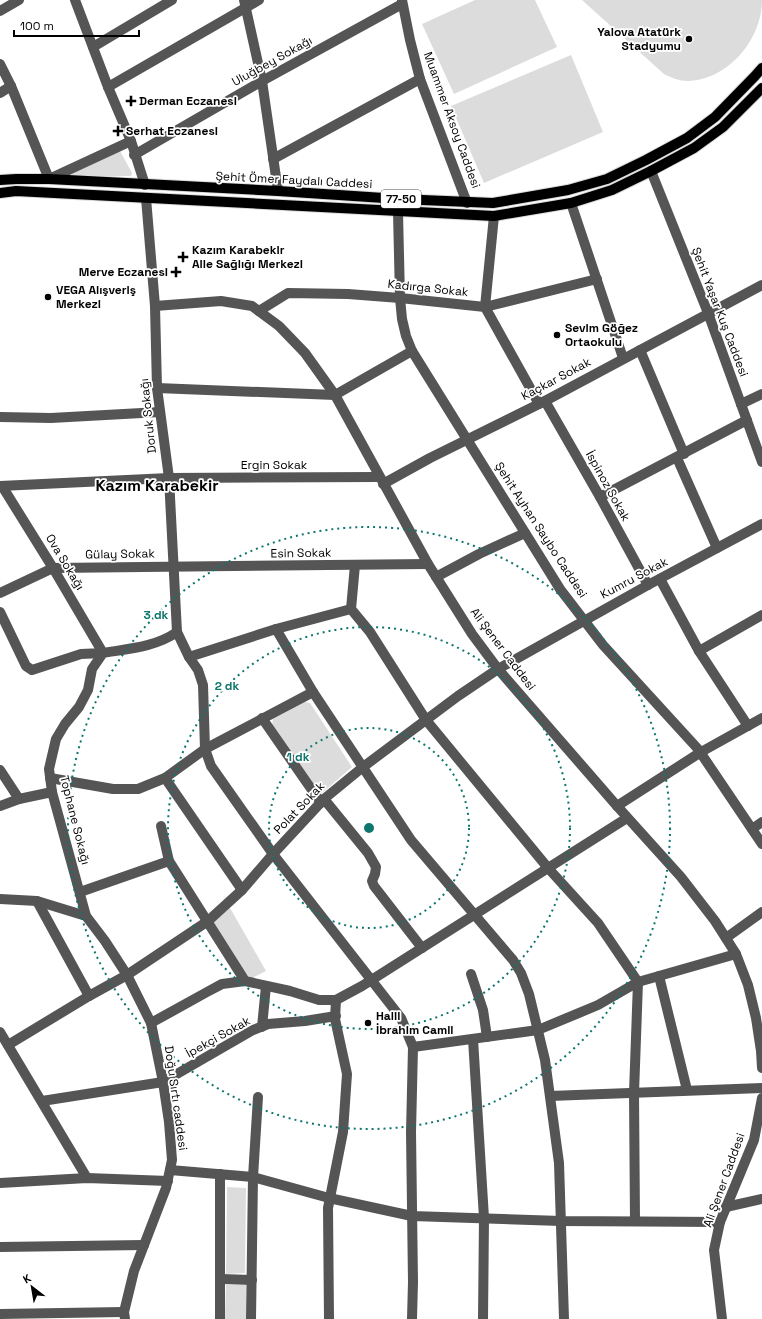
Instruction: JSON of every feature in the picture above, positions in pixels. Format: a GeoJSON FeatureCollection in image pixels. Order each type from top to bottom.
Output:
{"type":"FeatureCollection","features":[{"type":"Feature","properties":{"kind":"main road","name":"Şehit Ömer Faydalı Caddesi"},"geometry":{"type":"LineString","coordinates":[[0,180],[49,180],[278,191],[467,203],[494,203],[568,190],[607,179],[646,160],[687,138],[715,117],[762,68]]}},
{"type":"Feature","properties":{"kind":"main road","name":"77-50"},"geometry":{"type":"LineString","coordinates":[[0,193],[16,192],[146,198],[494,216],[571,203],[612,190],[694,148],[723,127],[762,88]]}},
{"type":"Feature","properties":{"kind":"main road"},"geometry":{"type":"LineString","coordinates":[[646,160],[651,171]]}},
{"type":"Feature","properties":{"kind":"main road"},"geometry":{"type":"LineString","coordinates":[[144,185],[146,198]]}},
{"type":"Feature","properties":{"kind":"street"},"geometry":{"type":"LineString","coordinates":[[0,11],[19,0]]}},
{"type":"Feature","properties":{"kind":"street"},"geometry":{"type":"LineString","coordinates":[[75,0],[108,87],[131,141],[144,185]]}},
{"type":"Feature","properties":{"kind":"street"},"geometry":{"type":"LineString","coordinates":[[93,47],[155,4],[172,0]]}},
{"type":"Feature","properties":{"kind":"street"},"geometry":{"type":"LineString","coordinates":[[108,87],[245,4],[259,0]]}},
{"type":"Feature","properties":{"kind":"street","name":"Muammer Aksoy Caddesi"},"geometry":{"type":"LineString","coordinates":[[402,2],[420,80],[467,203]]}},
{"type":"Feature","properties":{"kind":"street","name":"Uluğbey Sokağı"},"geometry":{"type":"LineString","coordinates":[[134,155],[402,2]]}},
{"type":"Feature","properties":{"kind":"street"},"geometry":{"type":"LineString","coordinates":[[245,4],[262,81],[278,191]]}},
{"type":"Feature","properties":{"kind":"street"},"geometry":{"type":"LineString","coordinates":[[0,64],[11,86],[49,180],[131,141]]}},
{"type":"Feature","properties":{"kind":"street"},"geometry":{"type":"LineString","coordinates":[[273,159],[420,80]]}},
{"type":"Feature","properties":{"kind":"street"},"geometry":{"type":"LineString","coordinates":[[0,93],[11,86]]}},
{"type":"Feature","properties":{"kind":"street","name":"Şehit Yaşar Kuş Caddesi"},"geometry":{"type":"LineString","coordinates":[[651,171],[708,313],[762,462]]}},
{"type":"Feature","properties":{"kind":"street","name":"Doruk Sokağı"},"geometry":{"type":"LineString","coordinates":[[146,198],[155,306],[157,388],[169,478],[177,632]]}},
{"type":"Feature","properties":{"kind":"street"},"geometry":{"type":"LineString","coordinates":[[571,203],[623,358]]}},
{"type":"Feature","properties":{"kind":"street","name":"Şehit Ayhan Saybo Caddesi"},"geometry":{"type":"LineString","coordinates":[[398,212],[400,298],[402,319],[404,331],[412,351],[560,589],[603,644],[701,752],[762,844]]}},
{"type":"Feature","properties":{"kind":"street"},"geometry":{"type":"LineString","coordinates":[[485,307],[494,216]]}},
{"type":"Feature","properties":{"kind":"street","name":"Kadırga Sokak"},"geometry":{"type":"LineString","coordinates":[[259,311],[288,294],[348,294],[485,307],[597,279]]}},
{"type":"Feature","properties":{"kind":"street","name":"Kaçkar Sokak"},"geometry":{"type":"LineString","coordinates":[[381,480],[430,458],[542,403],[623,358],[762,285]]}},
{"type":"Feature","properties":{"kind":"street","name":"Ali Şener Caddesi"},"geometry":{"type":"LineString","coordinates":[[155,306],[221,302],[252,306],[279,326],[305,353],[335,395],[428,564],[472,634],[498,669],[627,818],[681,877],[715,921],[726,938],[736,954],[759,1018],[762,1068]]}},
{"type":"Feature","properties":{"kind":"street","name":"İspinoz Sokak"},"geometry":{"type":"LineString","coordinates":[[485,307],[600,497],[648,585]]}},
{"type":"Feature","properties":{"kind":"street"},"geometry":{"type":"LineString","coordinates":[[640,350],[717,548]]}},
{"type":"Feature","properties":{"kind":"street"},"geometry":{"type":"LineString","coordinates":[[157,388],[335,395],[412,351]]}},
{"type":"Feature","properties":{"kind":"street"},"geometry":{"type":"LineString","coordinates":[[741,404],[762,394]]}},
{"type":"Feature","properties":{"kind":"street"},"geometry":{"type":"LineString","coordinates":[[0,417],[52,418],[160,412]]}},
{"type":"Feature","properties":{"kind":"street"},"geometry":{"type":"LineString","coordinates":[[600,497],[747,420]]}},
{"type":"Feature","properties":{"kind":"street","name":"Ergin Sokak"},"geometry":{"type":"LineString","coordinates":[[1,486],[169,478],[381,480]]}},
{"type":"Feature","properties":{"kind":"street","name":"Ova Sokağı"},"geometry":{"type":"LineString","coordinates":[[1,486],[53,568],[103,653]]}},
{"type":"Feature","properties":{"kind":"street","name":"Kumru Sokak"},"geometry":{"type":"LineString","coordinates":[[498,669],[584,620],[762,524]]}},
{"type":"Feature","properties":{"kind":"street"},"geometry":{"type":"LineString","coordinates":[[436,577],[479,554],[525,533]]}},
{"type":"Feature","properties":{"kind":"street","name":"Esin Sokak"},"geometry":{"type":"LineString","coordinates":[[174,566],[428,564]]}},
{"type":"Feature","properties":{"kind":"street"},"geometry":{"type":"LineString","coordinates":[[355,565],[351,609],[370,632],[426,720],[548,868],[598,923],[638,982],[634,1093],[635,1221]]}},
{"type":"Feature","properties":{"kind":"street","name":"Gülay Sokak"},"geometry":{"type":"LineString","coordinates":[[0,593],[53,568],[174,566]]}},
{"type":"Feature","properties":{"kind":"street"},"geometry":{"type":"LineString","coordinates":[[660,579],[699,651],[748,726]]}},
{"type":"Feature","properties":{"kind":"street"},"geometry":{"type":"LineString","coordinates":[[189,657],[276,629],[351,609]]}},
{"type":"Feature","properties":{"kind":"street"},"geometry":{"type":"LineString","coordinates":[[0,612],[26,666],[32,670],[81,654],[103,653],[150,644],[177,632],[189,657],[198,670],[203,685],[205,749],[211,766],[273,854],[401,1018],[413,1047],[411,1132],[412,1319]]}},
{"type":"Feature","properties":{"kind":"street"},"geometry":{"type":"LineString","coordinates":[[699,651],[762,616]]}},
{"type":"Feature","properties":{"kind":"street"},"geometry":{"type":"LineString","coordinates":[[276,629],[314,692],[411,840],[513,960],[521,973],[530,994],[545,1060],[559,1163],[564,1319]]}},
{"type":"Feature","properties":{"kind":"street","name":"Tophane Sokağı"},"geometry":{"type":"LineString","coordinates":[[86,916],[52,792],[49,769],[56,739],[65,724],[79,707],[88,690],[92,669],[103,653]]}},
{"type":"Feature","properties":{"kind":"street","name":"Polat Sokak"},"geometry":{"type":"LineString","coordinates":[[8,1045],[127,975],[208,921],[242,890],[273,854],[323,801],[363,767],[498,669]]}},
{"type":"Feature","properties":{"kind":"street"},"geometry":{"type":"LineString","coordinates":[[50,778],[113,789],[138,789],[165,778],[205,749],[314,692]]}},
{"type":"Feature","properties":{"kind":"street"},"geometry":{"type":"LineString","coordinates":[[262,718],[323,801],[368,853],[376,867],[372,881],[374,886],[422,948]]}},
{"type":"Feature","properties":{"kind":"street"},"geometry":{"type":"LineString","coordinates":[[617,806],[701,752],[762,718]]}},
{"type":"Feature","properties":{"kind":"street"},"geometry":{"type":"LineString","coordinates":[[0,770],[19,798]]}},
{"type":"Feature","properties":{"kind":"street"},"geometry":{"type":"LineString","coordinates":[[165,778],[242,890]]}},
{"type":"Feature","properties":{"kind":"street"},"geometry":{"type":"LineString","coordinates":[[0,806],[19,798],[52,792]]}},
{"type":"Feature","properties":{"kind":"street"},"geometry":{"type":"LineString","coordinates":[[151,1023],[222,984],[245,981],[290,991],[319,1000],[336,1000],[371,980],[627,818]]}},
{"type":"Feature","properties":{"kind":"street"},"geometry":{"type":"LineString","coordinates":[[752,829],[762,822]]}},
{"type":"Feature","properties":{"kind":"street"},"geometry":{"type":"LineString","coordinates":[[161,826],[170,861],[245,981]]}},
{"type":"Feature","properties":{"kind":"street"},"geometry":{"type":"LineString","coordinates":[[80,892],[170,861]]}},
{"type":"Feature","properties":{"kind":"street"},"geometry":{"type":"LineString","coordinates":[[0,899],[37,901],[86,916]]}},
{"type":"Feature","properties":{"kind":"street"},"geometry":{"type":"LineString","coordinates":[[37,901],[89,996]]}},
{"type":"Feature","properties":{"kind":"street"},"geometry":{"type":"LineString","coordinates":[[726,938],[762,912]]}},
{"type":"Feature","properties":{"kind":"street","name":"Doğu Sırtı caddesi"},"geometry":{"type":"LineString","coordinates":[[86,916],[106,941],[127,975],[151,1023],[163,1082],[169,1122],[172,1160],[168,1181],[134,1271],[124,1315]]}},
{"type":"Feature","properties":{"kind":"street"},"geometry":{"type":"LineString","coordinates":[[413,1047],[538,1030],[598,1005],[638,982],[736,954]]}},
{"type":"Feature","properties":{"kind":"street"},"geometry":{"type":"LineString","coordinates":[[471,974],[483,1010],[487,1037]]}},
{"type":"Feature","properties":{"kind":"street"},"geometry":{"type":"LineString","coordinates":[[659,976],[687,1090]]}},
{"type":"Feature","properties":{"kind":"street"},"geometry":{"type":"LineString","coordinates":[[262,1027],[266,986]]}},
{"type":"Feature","properties":{"kind":"street"},"geometry":{"type":"LineString","coordinates":[[329,1319],[328,1208],[343,1132],[347,1074],[336,1016],[336,1000]]}},
{"type":"Feature","properties":{"kind":"street","name":"İpekçi Sokak"},"geometry":{"type":"LineString","coordinates":[[163,1082],[253,1030],[268,1024],[305,1021],[336,1016]]}},
{"type":"Feature","properties":{"kind":"street"},"geometry":{"type":"LineString","coordinates":[[0,1032],[87,1178]]}},
{"type":"Feature","properties":{"kind":"street"},"geometry":{"type":"LineString","coordinates":[[473,1039],[484,1218],[483,1319]]}},
{"type":"Feature","properties":{"kind":"street"},"geometry":{"type":"LineString","coordinates":[[42,1101],[163,1082]]}},
{"type":"Feature","properties":{"kind":"street"},"geometry":{"type":"LineString","coordinates":[[550,1096],[762,1088]]}},
{"type":"Feature","properties":{"kind":"street"},"geometry":{"type":"LineString","coordinates":[[252,1319],[252,1177],[258,1097]]}},
{"type":"Feature","properties":{"kind":"street","name":"Ali Şener Caddesi"},"geometry":{"type":"LineString","coordinates":[[722,1319],[714,1250],[720,1222],[754,1140],[762,1098]]}},
{"type":"Feature","properties":{"kind":"street"},"geometry":{"type":"LineString","coordinates":[[170,1170],[252,1177],[329,1198],[412,1216],[561,1221],[720,1222]]}},
{"type":"Feature","properties":{"kind":"street"},"geometry":{"type":"LineString","coordinates":[[220,1174],[220,1319]]}},
{"type":"Feature","properties":{"kind":"street"},"geometry":{"type":"LineString","coordinates":[[0,1183],[87,1178],[168,1181]]}},
{"type":"Feature","properties":{"kind":"street"},"geometry":{"type":"LineString","coordinates":[[726,1207],[762,1199]]}},
{"type":"Feature","properties":{"kind":"street"},"geometry":{"type":"LineString","coordinates":[[0,1247],[144,1245]]}},
{"type":"Feature","properties":{"kind":"street"},"geometry":{"type":"LineString","coordinates":[[221,1279],[252,1280]]}},
{"type":"Feature","properties":{"kind":"street"},"geometry":{"type":"LineString","coordinates":[[0,1314],[124,1315]]}},
{"type":"Feature","properties":{"kind":"shaded area"},"geometry":{"type":"Polygon","coordinates":[[[475,0],[535,0],[557,47],[454,94],[422,24],[475,0]]]}},
{"type":"Feature","properties":{"kind":"shaded area","name":"Yalova Atatürk Stadyumu"},"geometry":{"type":"Polygon","coordinates":[[[582,0],[762,0],[756,29],[749,43],[740,55],[716,74],[702,79],[688,81],[676,79],[664,74],[582,0]]]}},
{"type":"Feature","properties":{"kind":"shaded area"},"geometry":{"type":"Polygon","coordinates":[[[571,55],[603,132],[484,183],[451,106],[571,55]]]}},
{"type":"Feature","properties":{"kind":"shaded area"},"geometry":{"type":"Polygon","coordinates":[[[120,151],[132,173],[131,176],[69,176],[67,174],[120,151]]]}},
{"type":"Feature","properties":{"kind":"shaded area"},"geometry":{"type":"Polygon","coordinates":[[[305,702],[310,703],[352,767],[321,794],[272,725],[273,719],[305,702]]]}},
{"type":"Feature","properties":{"kind":"shaded area"},"geometry":{"type":"Polygon","coordinates":[[[230,908],[266,971],[252,978],[246,974],[213,923],[230,908]]]}},
{"type":"Feature","properties":{"kind":"shaded area"},"geometry":{"type":"Polygon","coordinates":[[[227,1187],[246,1188],[245,1273],[226,1274],[227,1187]]]}},
{"type":"Feature","properties":{"kind":"shaded area"},"geometry":{"type":"Polygon","coordinates":[[[226,1285],[246,1285],[246,1319],[225,1319],[226,1285]]]}},
{"type":"Feature","properties":{"kind":"place","name":"Yalova Atatürk Stadyumu"},"geometry":{"type":"Point","coordinates":[689,39]}},
{"type":"Feature","properties":{"kind":"place","name":"Derman Eczanesi"},"geometry":{"type":"Point","coordinates":[131,101]}},
{"type":"Feature","properties":{"kind":"place","name":"Serhat Eczanesi"},"geometry":{"type":"Point","coordinates":[118,131]}},
{"type":"Feature","properties":{"kind":"place","name":"Kazım Karabekir Aile Sağlığı Merkezi"},"geometry":{"type":"Point","coordinates":[183,257]}},
{"type":"Feature","properties":{"kind":"place","name":"Merve Eczanesi"},"geometry":{"type":"Point","coordinates":[176,272]}},
{"type":"Feature","properties":{"kind":"place","name":"VEGA Alışveriş Merkezi"},"geometry":{"type":"Point","coordinates":[48,297]}},
{"type":"Feature","properties":{"kind":"place","name":"Sevim Göğez Ortaokulu"},"geometry":{"type":"Point","coordinates":[557,335]}},
{"type":"Feature","properties":{"kind":"place","name":"Halil İbrahim Camii"},"geometry":{"type":"Point","coordinates":[368,1023]}},
{"type":"Feature","properties":{"kind":"district","name":"Kazım Karabekir"},"geometry":{"type":"Point","coordinates":[157,485]}}]}
